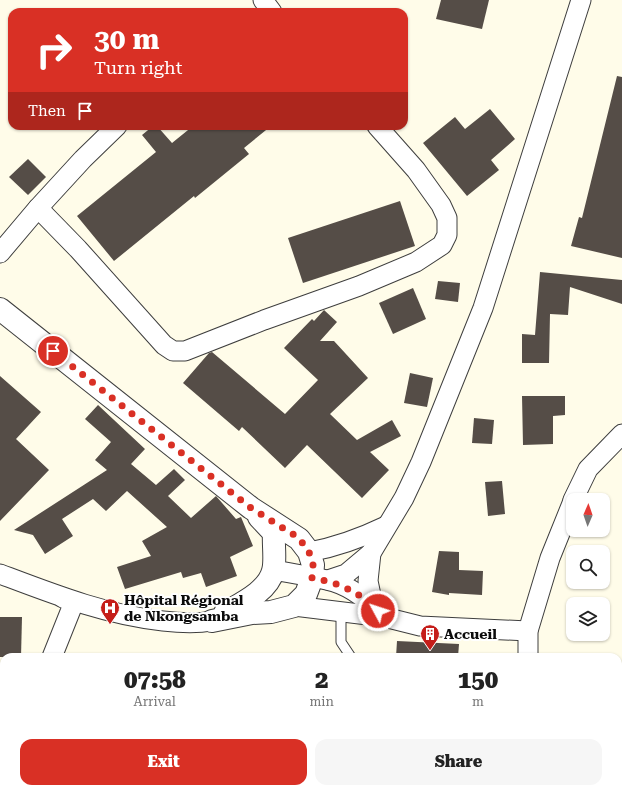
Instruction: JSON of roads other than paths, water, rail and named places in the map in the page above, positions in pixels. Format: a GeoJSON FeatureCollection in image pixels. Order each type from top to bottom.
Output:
{"type":"FeatureCollection","features":[{"type":"Feature","properties":{"kind":"street"},"geometry":{"type":"LineString","coordinates":[[294,606],[320,579],[346,574],[371,553],[404,498],[421,462],[483,308],[581,0]]}},
{"type":"Feature","properties":{"kind":"street"},"geometry":{"type":"LineString","coordinates":[[0,253],[38,208],[83,159],[113,130]]}},
{"type":"Feature","properties":{"kind":"street"},"geometry":{"type":"LineString","coordinates":[[38,208],[78,249],[164,345],[173,351],[185,351],[264,320],[359,286],[416,262],[442,245],[447,235],[447,218],[441,205],[416,170],[381,130]]}},
{"type":"Feature","properties":{"kind":"street"},"geometry":{"type":"LineString","coordinates":[[0,310],[251,508],[299,538],[309,552],[313,565],[320,579]]}},
{"type":"Feature","properties":{"kind":"street"},"geometry":{"type":"LineString","coordinates":[[576,493],[588,469],[622,434]]}},
{"type":"Feature","properties":{"kind":"street"},"geometry":{"type":"LineString","coordinates":[[212,621],[250,598],[268,583],[274,570],[274,533],[251,508]]}},
{"type":"Feature","properties":{"kind":"street"},"geometry":{"type":"LineString","coordinates":[[528,653],[528,631],[550,558],[566,518]]}},
{"type":"Feature","properties":{"kind":"street"},"geometry":{"type":"LineString","coordinates":[[309,552],[340,545],[386,526]]}},
{"type":"Feature","properties":{"kind":"street"},"geometry":{"type":"LineString","coordinates":[[371,553],[368,581],[378,611]]}},
{"type":"Feature","properties":{"kind":"street"},"geometry":{"type":"LineString","coordinates":[[274,570],[336,582],[357,593],[378,611],[420,626],[528,631]]}},
{"type":"Feature","properties":{"kind":"street"},"geometry":{"type":"LineString","coordinates":[[0,574],[74,602],[54,653]]}},
{"type":"Feature","properties":{"kind":"street"},"geometry":{"type":"LineString","coordinates":[[63,598],[115,613],[146,619],[183,623],[201,623],[252,613],[272,612],[294,606],[341,612],[378,611]]}},
{"type":"Feature","properties":{"kind":"lane"},"geometry":{"type":"LineString","coordinates":[[341,612],[341,642],[348,653]]}},
{"type":"Feature","properties":{"kind":"place","name":"Hôpital Régional de Nkongsamba"},"geometry":{"type":"Point","coordinates":[110,625]}},
{"type":"Feature","properties":{"kind":"place","name":"Accueil"},"geometry":{"type":"Point","coordinates":[430,651]}}]}
